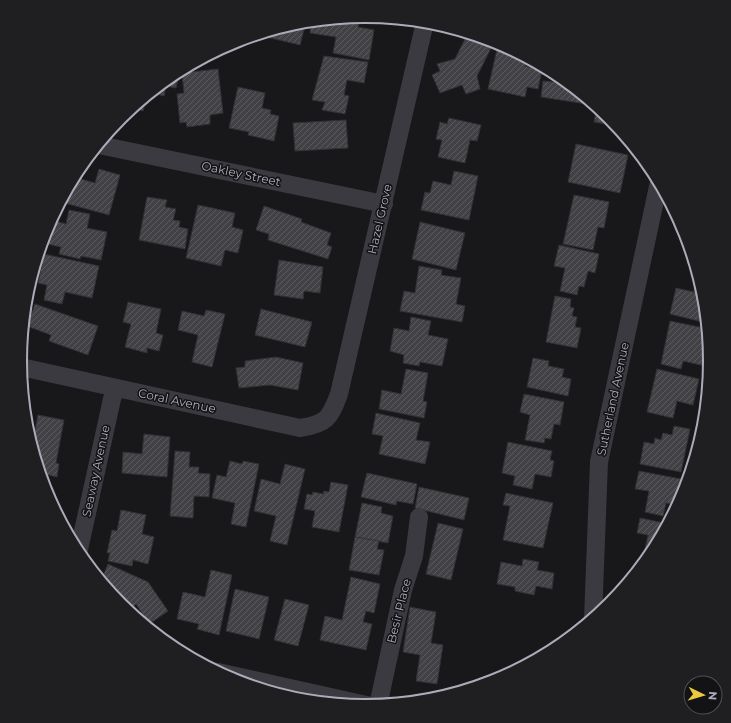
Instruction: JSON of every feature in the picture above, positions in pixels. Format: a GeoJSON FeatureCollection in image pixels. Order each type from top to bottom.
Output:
{"type":"FeatureCollection","features":[{"type":"Feature","properties":{"kind":"street","name":"Hazel Grove"},"geometry":{"type":"LineString","coordinates":[[331,415],[339,394],[424,28]]}},
{"type":"Feature","properties":{"kind":"street","name":"Oakley Street"},"geometry":{"type":"LineString","coordinates":[[104,146],[384,204]]}},
{"type":"Feature","properties":{"kind":"street","name":"Sutherland Avenue"},"geometry":{"type":"LineString","coordinates":[[593,612],[599,462],[658,191]]}},
{"type":"Feature","properties":{"kind":"street","name":"Coral Avenue"},"geometry":{"type":"LineString","coordinates":[[27,368],[300,428],[315,425],[331,415]]}},
{"type":"Feature","properties":{"kind":"street","name":"Seaway Avenue"},"geometry":{"type":"LineString","coordinates":[[80,544],[112,399],[116,388]]}},
{"type":"Feature","properties":{"kind":"street","name":"Besir Place"},"geometry":{"type":"LineString","coordinates":[[379,699],[403,590],[414,556],[419,517]]}},
{"type":"Feature","properties":{"kind":"street"},"geometry":{"type":"LineString","coordinates":[[249,679],[337,698]]}},
{"type":"Feature","properties":{"kind":"building"},"geometry":{"type":"Polygon","coordinates":[[[358,23],[358,27],[374,30],[369,60],[333,53],[336,37],[310,33],[311,28],[343,24],[358,23]]]}},
{"type":"Feature","properties":{"kind":"building"},"geometry":{"type":"Polygon","coordinates":[[[304,29],[300,45],[269,38],[304,29]]]}},
{"type":"Feature","properties":{"kind":"building"},"geometry":{"type":"Polygon","coordinates":[[[465,38],[491,48],[477,76],[480,89],[466,94],[462,85],[440,93],[432,75],[440,71],[437,64],[455,59],[465,38]]]}},
{"type":"Feature","properties":{"kind":"building"},"geometry":{"type":"Polygon","coordinates":[[[497,50],[526,63],[525,66],[536,69],[542,72],[538,89],[527,87],[525,97],[488,89],[497,50]]]}},
{"type":"Feature","properties":{"kind":"building"},"geometry":{"type":"Polygon","coordinates":[[[324,56],[368,62],[364,83],[347,80],[344,95],[349,96],[345,114],[322,110],[325,102],[312,100],[324,56]]]}},
{"type":"Feature","properties":{"kind":"building"},"geometry":{"type":"Polygon","coordinates":[[[218,69],[223,113],[210,115],[210,124],[187,127],[186,122],[180,123],[177,94],[184,93],[182,77],[189,72],[218,69]]]}},
{"type":"Feature","properties":{"kind":"building"},"geometry":{"type":"Polygon","coordinates":[[[178,79],[176,88],[168,86],[178,79]]]}},
{"type":"Feature","properties":{"kind":"building"},"geometry":{"type":"Polygon","coordinates":[[[554,80],[585,104],[541,97],[543,81],[554,82],[554,80]]]}},
{"type":"Feature","properties":{"kind":"building"},"geometry":{"type":"Polygon","coordinates":[[[238,87],[265,93],[262,108],[271,110],[270,114],[279,116],[274,141],[248,135],[249,132],[229,128],[238,87]]]}},
{"type":"Feature","properties":{"kind":"building"},"geometry":{"type":"Polygon","coordinates":[[[166,88],[164,96],[157,94],[166,88]]]}},
{"type":"Feature","properties":{"kind":"building"},"geometry":{"type":"Polygon","coordinates":[[[145,105],[143,111],[139,110],[145,105]]]}},
{"type":"Feature","properties":{"kind":"building"},"geometry":{"type":"Polygon","coordinates":[[[596,113],[607,124],[594,122],[596,113]]]}},
{"type":"Feature","properties":{"kind":"building"},"geometry":{"type":"Polygon","coordinates":[[[449,118],[481,125],[477,141],[470,140],[465,163],[438,157],[442,140],[436,139],[440,122],[447,124],[449,118]]]}},
{"type":"Feature","properties":{"kind":"building"},"geometry":{"type":"Polygon","coordinates":[[[346,120],[348,148],[295,151],[293,123],[346,120]]]}},
{"type":"Feature","properties":{"kind":"building"},"geometry":{"type":"Polygon","coordinates":[[[576,144],[628,155],[620,193],[568,182],[576,144]]]}},
{"type":"Feature","properties":{"kind":"building"},"geometry":{"type":"Polygon","coordinates":[[[99,169],[120,175],[109,215],[66,203],[80,179],[95,183],[99,169]]]}},
{"type":"Feature","properties":{"kind":"building"},"geometry":{"type":"Polygon","coordinates":[[[454,171],[478,176],[469,220],[421,210],[425,192],[430,193],[433,181],[451,185],[454,171]]]}},
{"type":"Feature","properties":{"kind":"building"},"geometry":{"type":"Polygon","coordinates":[[[574,195],[609,202],[604,228],[598,227],[593,250],[563,244],[574,195]]]}},
{"type":"Feature","properties":{"kind":"building"},"geometry":{"type":"Polygon","coordinates":[[[147,197],[167,200],[165,207],[176,209],[173,220],[180,221],[179,227],[188,229],[185,249],[139,240],[147,197]]]}},
{"type":"Feature","properties":{"kind":"building"},"geometry":{"type":"Polygon","coordinates":[[[198,205],[235,213],[232,227],[243,230],[238,253],[225,250],[221,266],[186,258],[198,205]]]}},
{"type":"Feature","properties":{"kind":"building"},"geometry":{"type":"Polygon","coordinates":[[[264,206],[302,219],[301,222],[331,233],[327,245],[332,247],[328,259],[268,240],[269,234],[256,230],[264,206]]]}},
{"type":"Feature","properties":{"kind":"building"},"geometry":{"type":"Polygon","coordinates":[[[69,210],[90,214],[87,228],[107,232],[101,260],[81,256],[80,259],[59,254],[61,247],[48,244],[58,222],[66,224],[69,210]]]}},
{"type":"Feature","properties":{"kind":"building"},"geometry":{"type":"Polygon","coordinates":[[[420,222],[465,233],[456,270],[412,259],[420,222]]]}},
{"type":"Feature","properties":{"kind":"building"},"geometry":{"type":"Polygon","coordinates":[[[559,245],[599,254],[595,273],[588,271],[584,287],[579,286],[577,295],[560,291],[565,268],[554,266],[559,245]]]}},
{"type":"Feature","properties":{"kind":"building"},"geometry":{"type":"Polygon","coordinates":[[[45,254],[99,266],[92,298],[65,292],[62,304],[44,300],[47,285],[38,283],[45,254]]]}},
{"type":"Feature","properties":{"kind":"building"},"geometry":{"type":"Polygon","coordinates":[[[279,260],[323,267],[320,293],[304,291],[303,299],[274,295],[279,260]]]}},
{"type":"Feature","properties":{"kind":"building"},"geometry":{"type":"Polygon","coordinates":[[[419,266],[442,270],[441,275],[461,278],[456,304],[465,306],[462,322],[400,311],[404,291],[415,293],[419,266]]]}},
{"type":"Feature","properties":{"kind":"building"},"geometry":{"type":"Polygon","coordinates":[[[695,285],[701,322],[670,314],[676,288],[694,292],[695,285]]]}},
{"type":"Feature","properties":{"kind":"building"},"geometry":{"type":"Polygon","coordinates":[[[555,296],[571,299],[570,307],[574,308],[572,316],[577,317],[575,327],[581,328],[577,348],[546,342],[555,296]]]}},
{"type":"Feature","properties":{"kind":"building"},"geometry":{"type":"Polygon","coordinates":[[[128,302],[161,309],[156,333],[163,335],[159,351],[147,348],[147,353],[125,347],[131,324],[123,322],[128,302]]]}},
{"type":"Feature","properties":{"kind":"building"},"geometry":{"type":"Polygon","coordinates":[[[35,304],[98,326],[88,355],[49,341],[51,335],[29,327],[30,318],[35,304]]]}},
{"type":"Feature","properties":{"kind":"building"},"geometry":{"type":"Polygon","coordinates":[[[261,309],[312,322],[305,347],[255,335],[261,309]]]}},
{"type":"Feature","properties":{"kind":"building"},"geometry":{"type":"Polygon","coordinates":[[[206,310],[225,314],[212,367],[192,362],[198,335],[178,330],[182,311],[204,316],[206,310]]]}},
{"type":"Feature","properties":{"kind":"building"},"geometry":{"type":"Polygon","coordinates":[[[411,317],[431,321],[428,335],[448,339],[442,366],[420,362],[419,366],[403,363],[404,355],[390,351],[394,328],[409,331],[411,317]]]}},
{"type":"Feature","properties":{"kind":"building"},"geometry":{"type":"Polygon","coordinates":[[[670,321],[702,328],[704,366],[683,361],[681,369],[661,364],[670,321]]]}},
{"type":"Feature","properties":{"kind":"building"},"geometry":{"type":"Polygon","coordinates":[[[276,357],[303,363],[298,390],[270,385],[239,388],[236,368],[245,367],[245,361],[276,357]]]}},
{"type":"Feature","properties":{"kind":"building"},"geometry":{"type":"Polygon","coordinates":[[[533,358],[549,361],[548,366],[564,369],[562,377],[571,379],[568,396],[527,387],[533,358]]]}},
{"type":"Feature","properties":{"kind":"building"},"geometry":{"type":"Polygon","coordinates":[[[406,369],[428,373],[423,401],[427,402],[424,418],[379,409],[382,390],[401,394],[406,369]]]}},
{"type":"Feature","properties":{"kind":"building"},"geometry":{"type":"Polygon","coordinates":[[[657,369],[699,379],[693,405],[677,401],[673,418],[647,412],[657,369]]]}},
{"type":"Feature","properties":{"kind":"building"},"geometry":{"type":"Polygon","coordinates":[[[524,394],[564,402],[560,425],[554,424],[551,439],[545,438],[544,443],[525,440],[530,415],[520,412],[524,394]]]}},
{"type":"Feature","properties":{"kind":"building"},"geometry":{"type":"Polygon","coordinates":[[[376,413],[420,423],[416,440],[430,442],[425,464],[379,454],[383,436],[372,434],[376,413]]]}},
{"type":"Feature","properties":{"kind":"building"},"geometry":{"type":"Polygon","coordinates":[[[38,415],[64,420],[56,463],[59,464],[57,477],[47,475],[35,431],[38,415]]]}},
{"type":"Feature","properties":{"kind":"building"},"geometry":{"type":"Polygon","coordinates":[[[674,426],[690,429],[681,472],[640,464],[644,442],[654,444],[655,438],[661,440],[663,433],[672,435],[674,426]]]}},
{"type":"Feature","properties":{"kind":"building"},"geometry":{"type":"Polygon","coordinates":[[[144,434],[170,437],[167,477],[122,473],[123,452],[142,454],[144,434]]]}},
{"type":"Feature","properties":{"kind":"building"},"geometry":{"type":"Polygon","coordinates":[[[508,442],[552,451],[550,460],[554,461],[551,477],[535,474],[532,489],[513,485],[515,476],[502,473],[508,442]]]}},
{"type":"Feature","properties":{"kind":"building"},"geometry":{"type":"Polygon","coordinates":[[[175,451],[190,452],[189,467],[199,467],[198,473],[210,474],[209,497],[194,496],[193,518],[170,516],[175,451]]]}},
{"type":"Feature","properties":{"kind":"building"},"geometry":{"type":"Polygon","coordinates":[[[230,461],[242,464],[243,461],[259,464],[246,527],[231,524],[235,503],[212,498],[217,475],[226,477],[230,461]]]}},
{"type":"Feature","properties":{"kind":"building"},"geometry":{"type":"Polygon","coordinates":[[[285,464],[305,469],[287,545],[270,541],[276,516],[254,511],[261,479],[280,484],[285,464]]]}},
{"type":"Feature","properties":{"kind":"building"},"geometry":{"type":"Polygon","coordinates":[[[639,471],[682,479],[672,504],[666,503],[663,516],[645,512],[649,491],[635,489],[639,471]]]}},
{"type":"Feature","properties":{"kind":"building"},"geometry":{"type":"Polygon","coordinates":[[[367,473],[417,484],[413,504],[397,501],[396,505],[361,497],[367,473]]]}},
{"type":"Feature","properties":{"kind":"building"},"geometry":{"type":"Polygon","coordinates":[[[331,482],[348,485],[339,532],[312,527],[315,511],[304,509],[307,494],[312,495],[313,492],[323,494],[324,491],[329,492],[331,482]]]}},
{"type":"Feature","properties":{"kind":"building"},"geometry":{"type":"Polygon","coordinates":[[[419,487],[469,498],[464,520],[415,508],[419,487]]]}},
{"type":"Feature","properties":{"kind":"building"},"geometry":{"type":"Polygon","coordinates":[[[506,493],[553,503],[543,548],[503,540],[510,506],[503,505],[506,493]]]}},
{"type":"Feature","properties":{"kind":"building"},"geometry":{"type":"Polygon","coordinates":[[[362,503],[382,507],[381,513],[393,516],[388,543],[355,537],[362,503]]]}},
{"type":"Feature","properties":{"kind":"building"},"geometry":{"type":"Polygon","coordinates":[[[121,510],[146,515],[142,534],[154,537],[148,564],[133,560],[132,566],[108,561],[110,553],[107,553],[112,530],[117,531],[121,510]]]}},
{"type":"Feature","properties":{"kind":"building"},"geometry":{"type":"Polygon","coordinates":[[[640,518],[663,523],[644,554],[648,535],[637,533],[640,518]]]}},
{"type":"Feature","properties":{"kind":"building"},"geometry":{"type":"Polygon","coordinates":[[[438,523],[463,529],[451,580],[426,574],[438,523]]]}},
{"type":"Feature","properties":{"kind":"building"},"geometry":{"type":"Polygon","coordinates":[[[355,537],[379,541],[377,549],[384,550],[379,575],[349,570],[355,537]]]}},
{"type":"Feature","properties":{"kind":"building"},"geometry":{"type":"Polygon","coordinates":[[[523,559],[539,562],[537,570],[554,573],[552,589],[536,586],[534,595],[515,591],[515,587],[497,584],[501,562],[522,566],[523,559]]]}},
{"type":"Feature","properties":{"kind":"building"},"geometry":{"type":"Polygon","coordinates":[[[108,564],[148,582],[168,611],[150,623],[146,619],[136,604],[132,606],[103,576],[108,564]]]}},
{"type":"Feature","properties":{"kind":"building"},"geometry":{"type":"Polygon","coordinates":[[[211,570],[232,575],[219,635],[197,629],[199,624],[177,619],[183,592],[205,597],[211,570]]]}},
{"type":"Feature","properties":{"kind":"building"},"geometry":{"type":"Polygon","coordinates":[[[351,577],[380,584],[374,613],[366,611],[363,622],[372,624],[366,650],[320,640],[325,616],[342,620],[351,577]]]}},
{"type":"Feature","properties":{"kind":"building"},"geometry":{"type":"Polygon","coordinates":[[[235,589],[269,597],[259,639],[226,631],[235,589]]]}},
{"type":"Feature","properties":{"kind":"building"},"geometry":{"type":"Polygon","coordinates":[[[285,599],[309,605],[298,646],[274,640],[285,599]]]}},
{"type":"Feature","properties":{"kind":"building"},"geometry":{"type":"Polygon","coordinates":[[[410,607],[436,612],[431,643],[443,645],[437,684],[416,681],[420,655],[403,652],[410,607]]]}}]}
